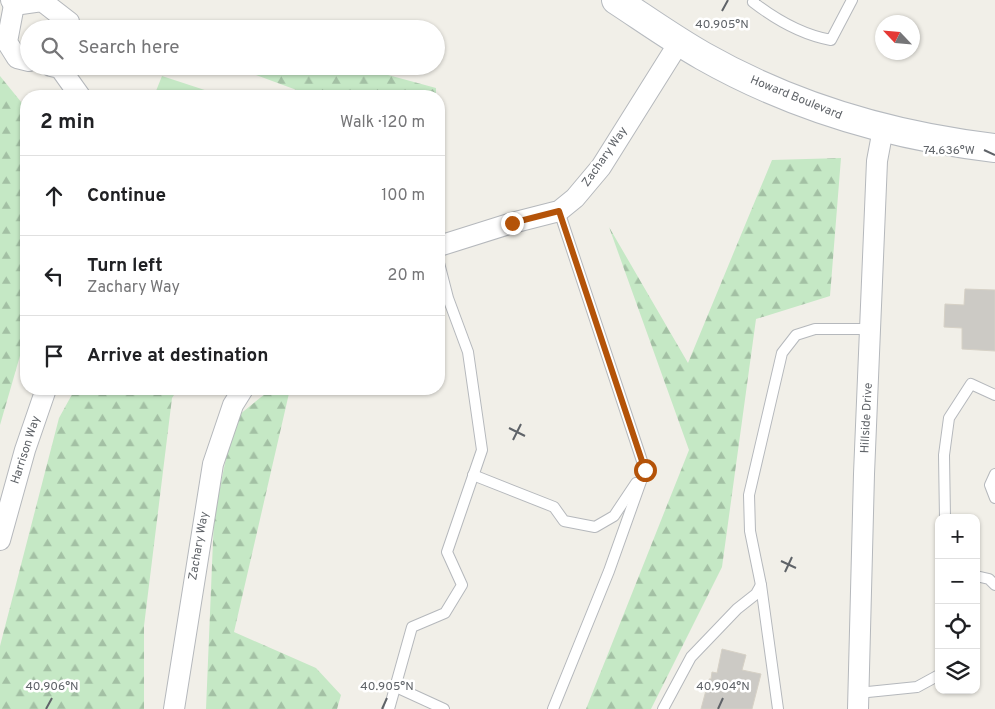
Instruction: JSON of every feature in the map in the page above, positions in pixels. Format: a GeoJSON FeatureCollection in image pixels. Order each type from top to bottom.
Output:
{"type":"FeatureCollection","features":[{"type":"Feature","properties":{"kind":"main road","name":"Howard Boulevard"},"geometry":{"type":"LineString","coordinates":[[616,0],[702,56],[760,85],[811,106],[883,129],[995,148]]}},
{"type":"Feature","properties":{"kind":"street"},"geometry":{"type":"LineString","coordinates":[[20,59],[17,58],[7,42],[13,2],[42,1],[66,20]]}},
{"type":"Feature","properties":{"kind":"street","name":"Zachary Way"},"geometry":{"type":"LineString","coordinates":[[445,244],[512,223],[559,211],[575,198],[601,166],[680,41]]}},
{"type":"Feature","properties":{"kind":"street"},"geometry":{"type":"LineString","coordinates":[[63,75],[75,90]]}},
{"type":"Feature","properties":{"kind":"street","name":"Hillside Drive"},"geometry":{"type":"LineString","coordinates":[[858,701],[876,161],[883,129]]}},
{"type":"Feature","properties":{"kind":"street","name":"Harrison Way"},"geometry":{"type":"LineString","coordinates":[[0,540],[25,450],[44,395]]}},
{"type":"Feature","properties":{"kind":"street","name":"Zachary Way"},"geometry":{"type":"LineString","coordinates":[[174,709],[213,464],[233,405],[239,395]]}},
{"type":"Feature","properties":{"kind":"lane"},"geometry":{"type":"LineString","coordinates":[[754,0],[753,2],[775,17],[814,37],[830,40],[852,0]]}},
{"type":"Feature","properties":{"kind":"lane"},"geometry":{"type":"LineString","coordinates":[[553,709],[609,571],[645,470],[559,211]]}},
{"type":"Feature","properties":{"kind":"lane"},"geometry":{"type":"LineString","coordinates":[[389,709],[412,627],[445,613],[462,585],[447,552],[482,450],[468,352],[445,286]]}},
{"type":"Feature","properties":{"kind":"lane"},"geometry":{"type":"LineString","coordinates":[[778,709],[761,585],[750,531],[750,496],[782,353],[796,334],[815,329],[870,329]]}},
{"type":"Feature","properties":{"kind":"lane"},"geometry":{"type":"LineString","coordinates":[[945,514],[944,455],[949,418],[970,384],[995,395]]}},
{"type":"Feature","properties":{"kind":"lane"},"geometry":{"type":"LineString","coordinates":[[473,475],[554,507],[564,521],[594,527],[614,516],[645,470]]}},
{"type":"Feature","properties":{"kind":"lane"},"geometry":{"type":"LineString","coordinates":[[995,474],[990,485],[995,498]]}},
{"type":"Feature","properties":{"kind":"lane"},"geometry":{"type":"LineString","coordinates":[[980,577],[989,580],[995,585]]}},
{"type":"Feature","properties":{"kind":"lane"},"geometry":{"type":"LineString","coordinates":[[664,709],[691,657],[737,609],[756,594],[761,585]]}},
{"type":"Feature","properties":{"kind":"lane"},"geometry":{"type":"LineString","coordinates":[[858,701],[917,687],[935,678]]}},
{"type":"Feature","properties":{"kind":"lane"},"geometry":{"type":"LineString","coordinates":[[396,687],[444,709]]}},
{"type":"Feature","properties":{"kind":"green space"},"geometry":{"type":"Polygon","coordinates":[[[256,75],[388,75],[436,88],[436,90],[297,90],[256,75]]]}},
{"type":"Feature","properties":{"kind":"green space"},"geometry":{"type":"Polygon","coordinates":[[[0,76],[20,101],[20,356],[0,425],[0,76]]]}},
{"type":"Feature","properties":{"kind":"green space"},"geometry":{"type":"Polygon","coordinates":[[[162,76],[205,90],[156,90],[162,76]]]}},
{"type":"Feature","properties":{"kind":"green space"},"geometry":{"type":"Polygon","coordinates":[[[841,158],[830,296],[756,319],[722,567],[651,709],[586,709],[689,450],[609,227],[688,363],[772,160],[841,158]]]}},
{"type":"Feature","properties":{"kind":"green space"},"geometry":{"type":"Polygon","coordinates":[[[72,395],[174,395],[172,398],[144,626],[144,709],[0,709],[0,646],[59,418],[72,395]]]}},
{"type":"Feature","properties":{"kind":"green space"},"geometry":{"type":"Polygon","coordinates":[[[264,395],[289,395],[234,632],[316,668],[341,695],[337,709],[206,709],[214,517],[234,419],[264,395]]]}},
{"type":"Feature","properties":{"kind":"building"},"geometry":{"type":"Polygon","coordinates":[[[965,289],[995,290],[995,351],[962,349],[962,328],[944,327],[945,304],[964,305],[965,289]]]}},
{"type":"Feature","properties":{"kind":"building"},"geometry":{"type":"Polygon","coordinates":[[[722,649],[746,655],[742,670],[761,674],[752,709],[701,709],[712,672],[717,673],[722,649]]]}},
{"type":"Feature","properties":{"kind":"route"},"geometry":{"type":"LineString","coordinates":[[512,223],[559,211],[645,470]]}}]}
